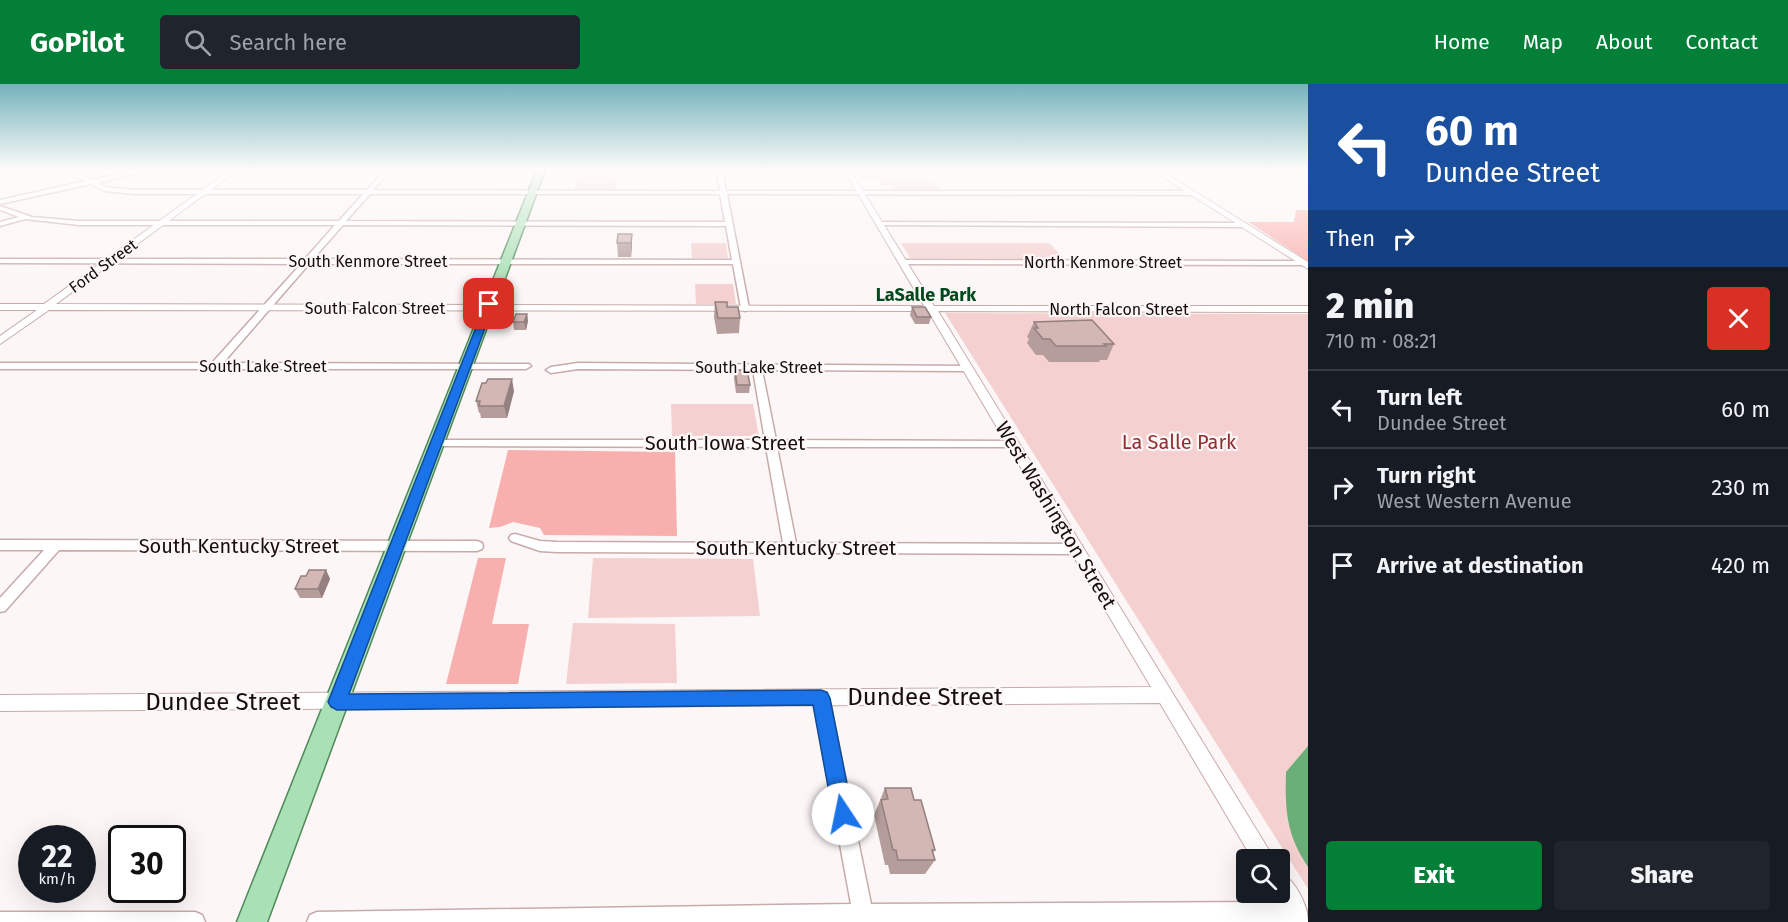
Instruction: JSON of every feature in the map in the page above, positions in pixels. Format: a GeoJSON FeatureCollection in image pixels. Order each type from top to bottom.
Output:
{"type":"FeatureCollection","features":[{"type":"Feature","properties":{"kind":"main road"},"geometry":{"type":"LineString","coordinates":[[252,922],[526,209]]}},
{"type":"Feature","properties":{"kind":"street"},"geometry":{"type":"LineString","coordinates":[[3,209],[23,217],[61,222],[729,224]]}},
{"type":"Feature","properties":{"kind":"street","name":"Ford Street"},"geometry":{"type":"LineString","coordinates":[[0,341],[181,209]]}},
{"type":"Feature","properties":{"kind":"street"},"geometry":{"type":"LineString","coordinates":[[215,366],[353,209]]}},
{"type":"Feature","properties":{"kind":"street"},"geometry":{"type":"LineString","coordinates":[[726,209],[745,308]]}},
{"type":"Feature","properties":{"kind":"street","name":"West Washington Street"},"geometry":{"type":"LineString","coordinates":[[870,209],[1258,849]]}},
{"type":"Feature","properties":{"kind":"street"},"geometry":{"type":"LineString","coordinates":[[1217,209],[1306,264]]}},
{"type":"Feature","properties":{"kind":"street"},"geometry":{"type":"LineString","coordinates":[[0,224],[23,217]]}},
{"type":"Feature","properties":{"kind":"street"},"geometry":{"type":"LineString","coordinates":[[879,224],[1242,225]]}},
{"type":"Feature","properties":{"kind":"street","name":"South Kenmore Street"},"geometry":{"type":"LineString","coordinates":[[0,261],[736,262]]}},
{"type":"Feature","properties":{"kind":"street","name":"North Kenmore Street"},"geometry":{"type":"LineString","coordinates":[[903,262],[1306,264]]}},
{"type":"Feature","properties":{"kind":"street","name":"South Falcon Street"},"geometry":{"type":"LineString","coordinates":[[0,307],[931,309]]}},
{"type":"Feature","properties":{"kind":"street","name":"North Falcon Street"},"geometry":{"type":"LineString","coordinates":[[931,309],[1308,309]]}},
{"type":"Feature","properties":{"kind":"street","name":"South Lake Street"},"geometry":{"type":"LineString","coordinates":[[0,366],[526,366]]}},
{"type":"Feature","properties":{"kind":"street","name":"South Lake Street"},"geometry":{"type":"LineString","coordinates":[[551,370],[578,366],[967,368]]}},
{"type":"Feature","properties":{"kind":"street"},"geometry":{"type":"LineString","coordinates":[[757,367],[790,547]]}},
{"type":"Feature","properties":{"kind":"street","name":"South Iowa Street"},"geometry":{"type":"LineString","coordinates":[[436,442],[1013,444]]}},
{"type":"Feature","properties":{"kind":"street","name":"South Kentucky Street"},"geometry":{"type":"LineString","coordinates":[[515,538],[540,546],[557,547],[1077,549]]}},
{"type":"Feature","properties":{"kind":"street","name":"South Kentucky Street"},"geometry":{"type":"LineString","coordinates":[[0,545],[477,546]]}},
{"type":"Feature","properties":{"kind":"street"},"geometry":{"type":"LineString","coordinates":[[0,607],[56,545]]}},
{"type":"Feature","properties":{"kind":"street","name":"Dundee Street"},"geometry":{"type":"LineString","coordinates":[[0,703],[1166,695]]}},
{"type":"Feature","properties":{"kind":"street"},"geometry":{"type":"LineString","coordinates":[[821,698],[863,918]]}},
{"type":"Feature","properties":{"kind":"street"},"geometry":{"type":"LineString","coordinates":[[1290,900],[1300,917]]}},
{"type":"Feature","properties":{"kind":"street"},"geometry":{"type":"LineString","coordinates":[[317,922],[1300,917]]}},
{"type":"Feature","properties":{"kind":"street"},"geometry":{"type":"LineString","coordinates":[[0,922],[195,922]]}},
{"type":"Feature","properties":{"kind":"green space"},"geometry":{"type":"Polygon","coordinates":[[[691,243],[726,243],[728,258],[692,258],[691,243]]]}},
{"type":"Feature","properties":{"kind":"green space"},"geometry":{"type":"Polygon","coordinates":[[[901,243],[1049,243],[1065,259],[910,258],[901,243]]]}},
{"type":"Feature","properties":{"kind":"green space"},"geometry":{"type":"Polygon","coordinates":[[[695,284],[733,284],[736,304],[696,304],[695,284]]]}},
{"type":"Feature","properties":{"kind":"green space","name":"La Salle Park"},"geometry":{"type":"Polygon","coordinates":[[[945,313],[1308,314],[1308,889],[1290,860],[1290,849],[1283,849],[945,313]]]}},
{"type":"Feature","properties":{"kind":"green space"},"geometry":{"type":"Polygon","coordinates":[[[671,404],[753,404],[759,436],[672,436],[671,404]]]}},
{"type":"Feature","properties":{"kind":"green space"},"geometry":{"type":"Polygon","coordinates":[[[593,558],[753,559],[760,616],[588,618],[593,558]]]}},
{"type":"Feature","properties":{"kind":"green space"},"geometry":{"type":"Polygon","coordinates":[[[573,623],[675,624],[677,683],[566,684],[573,623]]]}},
{"type":"Feature","properties":{"kind":"shaded area"},"geometry":{"type":"Polygon","coordinates":[[[1296,210],[1308,210],[1308,261],[1248,222],[1294,222],[1296,210]]]}},
{"type":"Feature","properties":{"kind":"shaded area"},"geometry":{"type":"Polygon","coordinates":[[[508,450],[675,452],[677,536],[544,535],[540,528],[513,522],[489,528],[508,450]]]}},
{"type":"Feature","properties":{"kind":"shaded area"},"geometry":{"type":"Polygon","coordinates":[[[478,558],[506,558],[492,624],[529,624],[518,684],[446,684],[478,558]]]}},
{"type":"Feature","properties":{"kind":"shaded area"},"geometry":{"type":"Polygon","coordinates":[[[1308,746],[1308,867],[1295,844],[1288,821],[1286,772],[1308,746]]]}},
{"type":"Feature","properties":{"kind":"building"},"geometry":{"type":"Polygon","coordinates":[[[618,234],[632,234],[631,243],[617,243],[618,234]]]}},
{"type":"Feature","properties":{"kind":"building"},"geometry":{"type":"Polygon","coordinates":[[[715,302],[727,302],[727,307],[738,307],[740,318],[718,318],[715,302]]]}},
{"type":"Feature","properties":{"kind":"building"},"geometry":{"type":"Polygon","coordinates":[[[912,307],[925,307],[931,317],[917,317],[912,307]]]}},
{"type":"Feature","properties":{"kind":"building"},"geometry":{"type":"Polygon","coordinates":[[[502,309],[510,309],[504,324],[496,323],[502,309]]]}},
{"type":"Feature","properties":{"kind":"building"},"geometry":{"type":"Polygon","coordinates":[[[516,314],[527,314],[524,322],[513,322],[516,314]]]}},
{"type":"Feature","properties":{"kind":"building"},"geometry":{"type":"Polygon","coordinates":[[[1092,320],[1114,344],[1056,346],[1050,339],[1043,339],[1034,328],[1038,328],[1034,322],[1092,320]]]}},
{"type":"Feature","properties":{"kind":"building"},"geometry":{"type":"Polygon","coordinates":[[[735,370],[747,370],[750,385],[737,385],[735,370]]]}},
{"type":"Feature","properties":{"kind":"building"},"geometry":{"type":"Polygon","coordinates":[[[488,379],[512,379],[504,406],[479,406],[480,401],[476,401],[482,383],[486,383],[488,379]]]}},
{"type":"Feature","properties":{"kind":"building"},"geometry":{"type":"Polygon","coordinates":[[[309,570],[326,570],[318,589],[295,589],[301,576],[306,576],[309,570]]]}},
{"type":"Feature","properties":{"kind":"building"},"geometry":{"type":"Polygon","coordinates":[[[885,788],[911,788],[914,800],[921,800],[935,850],[932,850],[935,860],[898,860],[896,850],[893,850],[881,800],[888,799],[885,788]]]}},
{"type":"Feature","properties":{"kind":"district","name":"LaSalle Park"},"geometry":{"type":"Point","coordinates":[926,295]}},
{"type":"Feature","properties":{"kind":"route"},"geometry":{"type":"LineString","coordinates":[[489,304],[337,702],[821,698],[843,814]]}}]}
